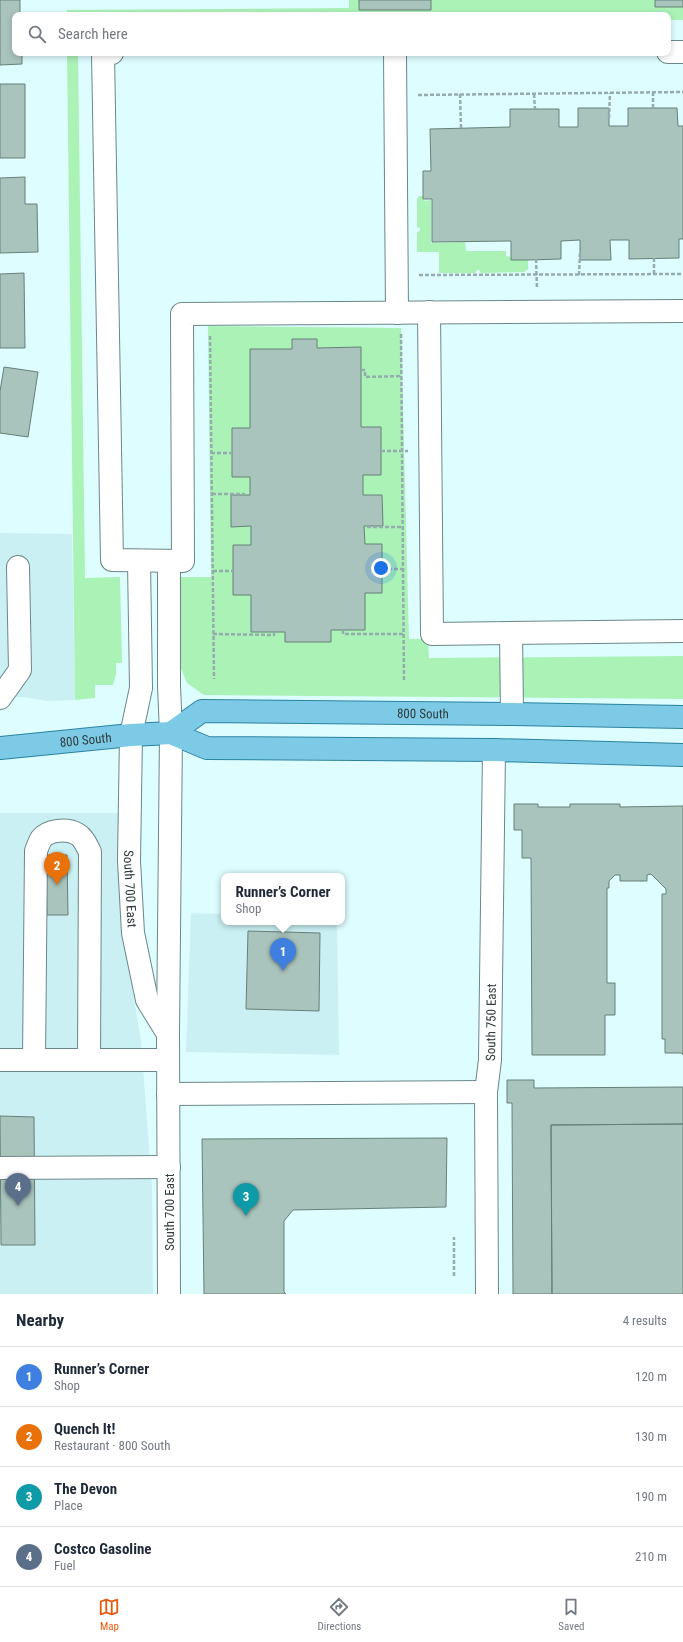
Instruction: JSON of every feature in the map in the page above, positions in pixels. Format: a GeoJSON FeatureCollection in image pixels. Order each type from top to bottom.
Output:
{"type":"FeatureCollection","features":[{"type":"Feature","properties":{"kind":"main road","name":"800 South"},"geometry":{"type":"LineString","coordinates":[[171,733],[202,711],[683,717]]}},
{"type":"Feature","properties":{"kind":"main road","name":"800 South"},"geometry":{"type":"LineString","coordinates":[[0,748],[131,735],[171,733],[206,748],[494,750],[683,755]]}},
{"type":"Feature","properties":{"kind":"street"},"geometry":{"type":"LineString","coordinates":[[671,52],[683,52]]}},
{"type":"Feature","properties":{"kind":"street"},"geometry":{"type":"LineString","coordinates":[[103,56],[112,560],[139,562],[183,561],[182,314],[399,320],[428,312],[683,311]]}},
{"type":"Feature","properties":{"kind":"street"},"geometry":{"type":"LineString","coordinates":[[395,56],[399,320]]}},
{"type":"Feature","properties":{"kind":"street"},"geometry":{"type":"LineString","coordinates":[[428,312],[432,634],[683,631]]}},
{"type":"Feature","properties":{"kind":"street","name":"South 700 East"},"geometry":{"type":"LineString","coordinates":[[169,561],[169,686],[171,733],[168,1034],[169,1294]]}},
{"type":"Feature","properties":{"kind":"street","name":"South 700 East"},"geometry":{"type":"LineString","coordinates":[[139,562],[140,688],[131,735],[129,861],[133,933],[147,1000],[168,1034]]}},
{"type":"Feature","properties":{"kind":"street"},"geometry":{"type":"LineString","coordinates":[[0,698],[20,670],[18,567]]}},
{"type":"Feature","properties":{"kind":"street"},"geometry":{"type":"LineString","coordinates":[[511,633],[512,714]]}},
{"type":"Feature","properties":{"kind":"street","name":"South 750 East"},"geometry":{"type":"LineString","coordinates":[[487,1294],[486,1092],[490,1060],[494,750]]}},
{"type":"Feature","properties":{"kind":"street"},"geometry":{"type":"LineString","coordinates":[[34,1060],[36,851],[41,839],[51,832],[66,831],[77,834],[90,852],[89,1060]]}},
{"type":"Feature","properties":{"kind":"street"},"geometry":{"type":"LineString","coordinates":[[0,1060],[168,1060]]}},
{"type":"Feature","properties":{"kind":"street"},"geometry":{"type":"LineString","coordinates":[[168,1094],[486,1092]]}},
{"type":"Feature","properties":{"kind":"street"},"geometry":{"type":"LineString","coordinates":[[0,1168],[169,1167]]}},
{"type":"Feature","properties":{"kind":"path"},"geometry":{"type":"LineString","coordinates":[[653,92],[653,108]]}},
{"type":"Feature","properties":{"kind":"path"},"geometry":{"type":"LineString","coordinates":[[413,95],[683,92]]}},
{"type":"Feature","properties":{"kind":"path"},"geometry":{"type":"LineString","coordinates":[[609,118],[610,93]]}},
{"type":"Feature","properties":{"kind":"path"},"geometry":{"type":"LineString","coordinates":[[460,94],[461,128]]}},
{"type":"Feature","properties":{"kind":"path"},"geometry":{"type":"LineString","coordinates":[[534,94],[535,110]]}},
{"type":"Feature","properties":{"kind":"path"},"geometry":{"type":"LineString","coordinates":[[579,275],[580,253]]}},
{"type":"Feature","properties":{"kind":"path"},"geometry":{"type":"LineString","coordinates":[[654,258],[654,274]]}},
{"type":"Feature","properties":{"kind":"path"},"geometry":{"type":"LineString","coordinates":[[536,259],[538,312]]}},
{"type":"Feature","properties":{"kind":"path"},"geometry":{"type":"LineString","coordinates":[[415,275],[537,276],[683,274]]}},
{"type":"Feature","properties":{"kind":"path"},"geometry":{"type":"LineString","coordinates":[[399,320],[402,376],[404,682]]}},
{"type":"Feature","properties":{"kind":"path"},"geometry":{"type":"LineString","coordinates":[[210,329],[214,679]]}},
{"type":"Feature","properties":{"kind":"path"},"geometry":{"type":"LineString","coordinates":[[361,370],[365,370],[365,377],[402,376]]}},
{"type":"Feature","properties":{"kind":"path"},"geometry":{"type":"LineString","coordinates":[[212,453],[232,453]]}},
{"type":"Feature","properties":{"kind":"path"},"geometry":{"type":"LineString","coordinates":[[212,494],[245,494]]}},
{"type":"Feature","properties":{"kind":"path"},"geometry":{"type":"LineString","coordinates":[[368,528],[403,527]]}},
{"type":"Feature","properties":{"kind":"path"},"geometry":{"type":"LineString","coordinates":[[382,569],[403,569]]}},
{"type":"Feature","properties":{"kind":"path"},"geometry":{"type":"LineString","coordinates":[[213,571],[232,571]]}},
{"type":"Feature","properties":{"kind":"path"},"geometry":{"type":"LineString","coordinates":[[343,630],[343,634],[404,634]]}},
{"type":"Feature","properties":{"kind":"path"},"geometry":{"type":"LineString","coordinates":[[213,634],[274,635],[274,632]]}},
{"type":"Feature","properties":{"kind":"path"},"geometry":{"type":"LineString","coordinates":[[454,1237],[454,1276]]}},
{"type":"Feature","properties":{"kind":"shaded area"},"geometry":{"type":"Polygon","coordinates":[[[0,533],[72,534],[75,700],[47,701],[23,697],[0,697],[0,533]]]}},
{"type":"Feature","properties":{"kind":"shaded area"},"geometry":{"type":"Polygon","coordinates":[[[0,813],[119,813],[120,915],[141,1041],[152,1188],[153,1294],[0,1294],[0,813]]]}},
{"type":"Feature","properties":{"kind":"shaded area"},"geometry":{"type":"Polygon","coordinates":[[[191,913],[221,914],[221,925],[337,925],[339,1055],[186,1052],[191,913]]]}},
{"type":"Feature","properties":{"kind":"green space"},"geometry":{"type":"Polygon","coordinates":[[[349,0],[683,0],[683,20],[671,20],[671,12],[67,12],[67,10],[349,8],[349,0]]]}},
{"type":"Feature","properties":{"kind":"green space"},"geometry":{"type":"Polygon","coordinates":[[[67,56],[78,56],[85,578],[120,577],[122,663],[116,663],[116,674],[113,685],[95,685],[95,698],[75,700],[67,56]]]}},
{"type":"Feature","properties":{"kind":"green space"},"geometry":{"type":"Polygon","coordinates":[[[419,196],[423,196],[425,201],[431,200],[431,243],[465,242],[466,251],[506,251],[506,256],[528,260],[528,270],[525,272],[481,273],[477,270],[475,273],[439,273],[439,252],[417,252],[417,232],[420,231],[420,228],[417,227],[417,199],[419,196]]]}},
{"type":"Feature","properties":{"kind":"green space"},"geometry":{"type":"Polygon","coordinates":[[[208,326],[401,328],[409,639],[428,639],[429,658],[683,656],[683,699],[204,695],[187,683],[179,664],[180,577],[211,577],[208,326]]]}},
{"type":"Feature","properties":{"kind":"building"},"geometry":{"type":"Polygon","coordinates":[[[0,0],[20,0],[20,12],[12,12],[12,56],[22,56],[22,64],[0,65],[0,0]]]}},
{"type":"Feature","properties":{"kind":"building"},"geometry":{"type":"Polygon","coordinates":[[[359,0],[431,0],[431,10],[359,10],[359,0]]]}},
{"type":"Feature","properties":{"kind":"building"},"geometry":{"type":"Polygon","coordinates":[[[655,0],[683,0],[683,7],[655,7],[655,0]]]}},
{"type":"Feature","properties":{"kind":"building"},"geometry":{"type":"Polygon","coordinates":[[[0,84],[25,84],[25,158],[0,158],[0,84]]]}},
{"type":"Feature","properties":{"kind":"building"},"geometry":{"type":"Polygon","coordinates":[[[578,108],[609,108],[609,126],[628,126],[628,108],[677,108],[678,126],[683,126],[683,239],[679,239],[679,258],[629,259],[629,240],[610,240],[611,260],[580,260],[580,240],[561,241],[561,259],[528,260],[511,260],[511,241],[432,242],[432,199],[423,199],[423,171],[431,171],[430,129],[510,127],[510,109],[559,109],[559,127],[578,127],[578,108]]]}},
{"type":"Feature","properties":{"kind":"building"},"geometry":{"type":"Polygon","coordinates":[[[25,177],[25,204],[37,204],[38,252],[0,253],[0,178],[25,177]]]}},
{"type":"Feature","properties":{"kind":"building"},"geometry":{"type":"Polygon","coordinates":[[[24,273],[25,348],[0,348],[0,274],[24,273]]]}},
{"type":"Feature","properties":{"kind":"building"},"geometry":{"type":"Polygon","coordinates":[[[292,339],[317,339],[317,348],[361,347],[361,427],[381,427],[381,475],[363,475],[363,495],[382,495],[383,526],[364,526],[365,544],[382,544],[382,593],[365,593],[365,630],[331,630],[331,642],[285,642],[285,632],[251,632],[251,595],[233,595],[233,545],[251,545],[251,526],[231,527],[231,495],[250,495],[250,477],[232,477],[232,428],[250,428],[250,349],[292,349],[292,339]]]}},
{"type":"Feature","properties":{"kind":"building"},"geometry":{"type":"Polygon","coordinates":[[[4,367],[38,372],[28,437],[0,433],[0,391],[4,367]]]}},
{"type":"Feature","properties":{"kind":"building"},"geometry":{"type":"Polygon","coordinates":[[[514,804],[538,804],[538,807],[570,807],[570,804],[620,804],[620,807],[683,806],[683,1055],[682,1053],[665,1053],[665,1039],[662,1039],[662,894],[666,894],[666,889],[651,874],[647,875],[647,881],[620,881],[620,875],[615,875],[609,881],[609,888],[607,888],[607,983],[615,983],[615,1015],[605,1015],[605,1055],[532,1055],[531,858],[522,858],[522,830],[514,830],[514,804]]]}},
{"type":"Feature","properties":{"kind":"building"},"geometry":{"type":"Polygon","coordinates":[[[46,855],[67,855],[68,915],[47,915],[46,855]]]}},
{"type":"Feature","properties":{"kind":"building"},"geometry":{"type":"Polygon","coordinates":[[[248,931],[320,933],[319,1011],[246,1009],[248,931]]]}},
{"type":"Feature","properties":{"kind":"building"},"geometry":{"type":"Polygon","coordinates":[[[507,1080],[534,1080],[534,1088],[683,1087],[683,1124],[551,1125],[552,1294],[513,1294],[512,1103],[507,1103],[507,1080]]]}},
{"type":"Feature","properties":{"kind":"building"},"geometry":{"type":"Polygon","coordinates":[[[0,1116],[34,1117],[35,1245],[1,1245],[0,1116]]]}},
{"type":"Feature","properties":{"kind":"building"},"geometry":{"type":"Polygon","coordinates":[[[683,1124],[683,1294],[552,1294],[551,1125],[683,1124]]]}},
{"type":"Feature","properties":{"kind":"building"},"geometry":{"type":"Polygon","coordinates":[[[447,1138],[446,1207],[293,1210],[284,1221],[284,1292],[286,1294],[204,1294],[202,1139],[447,1138]]]}},
{"type":"Feature","properties":{"kind":"place","name":"Quench It!"},"geometry":{"type":"Point","coordinates":[57,885]}},
{"type":"Feature","properties":{"kind":"place","name":"Runner’s Corner"},"geometry":{"type":"Point","coordinates":[283,971]}},
{"type":"Feature","properties":{"kind":"place","name":"Costco Gasoline"},"geometry":{"type":"Point","coordinates":[18,1206]}},
{"type":"Feature","properties":{"kind":"place","name":"The Devon"},"geometry":{"type":"Point","coordinates":[246,1216]}}]}
